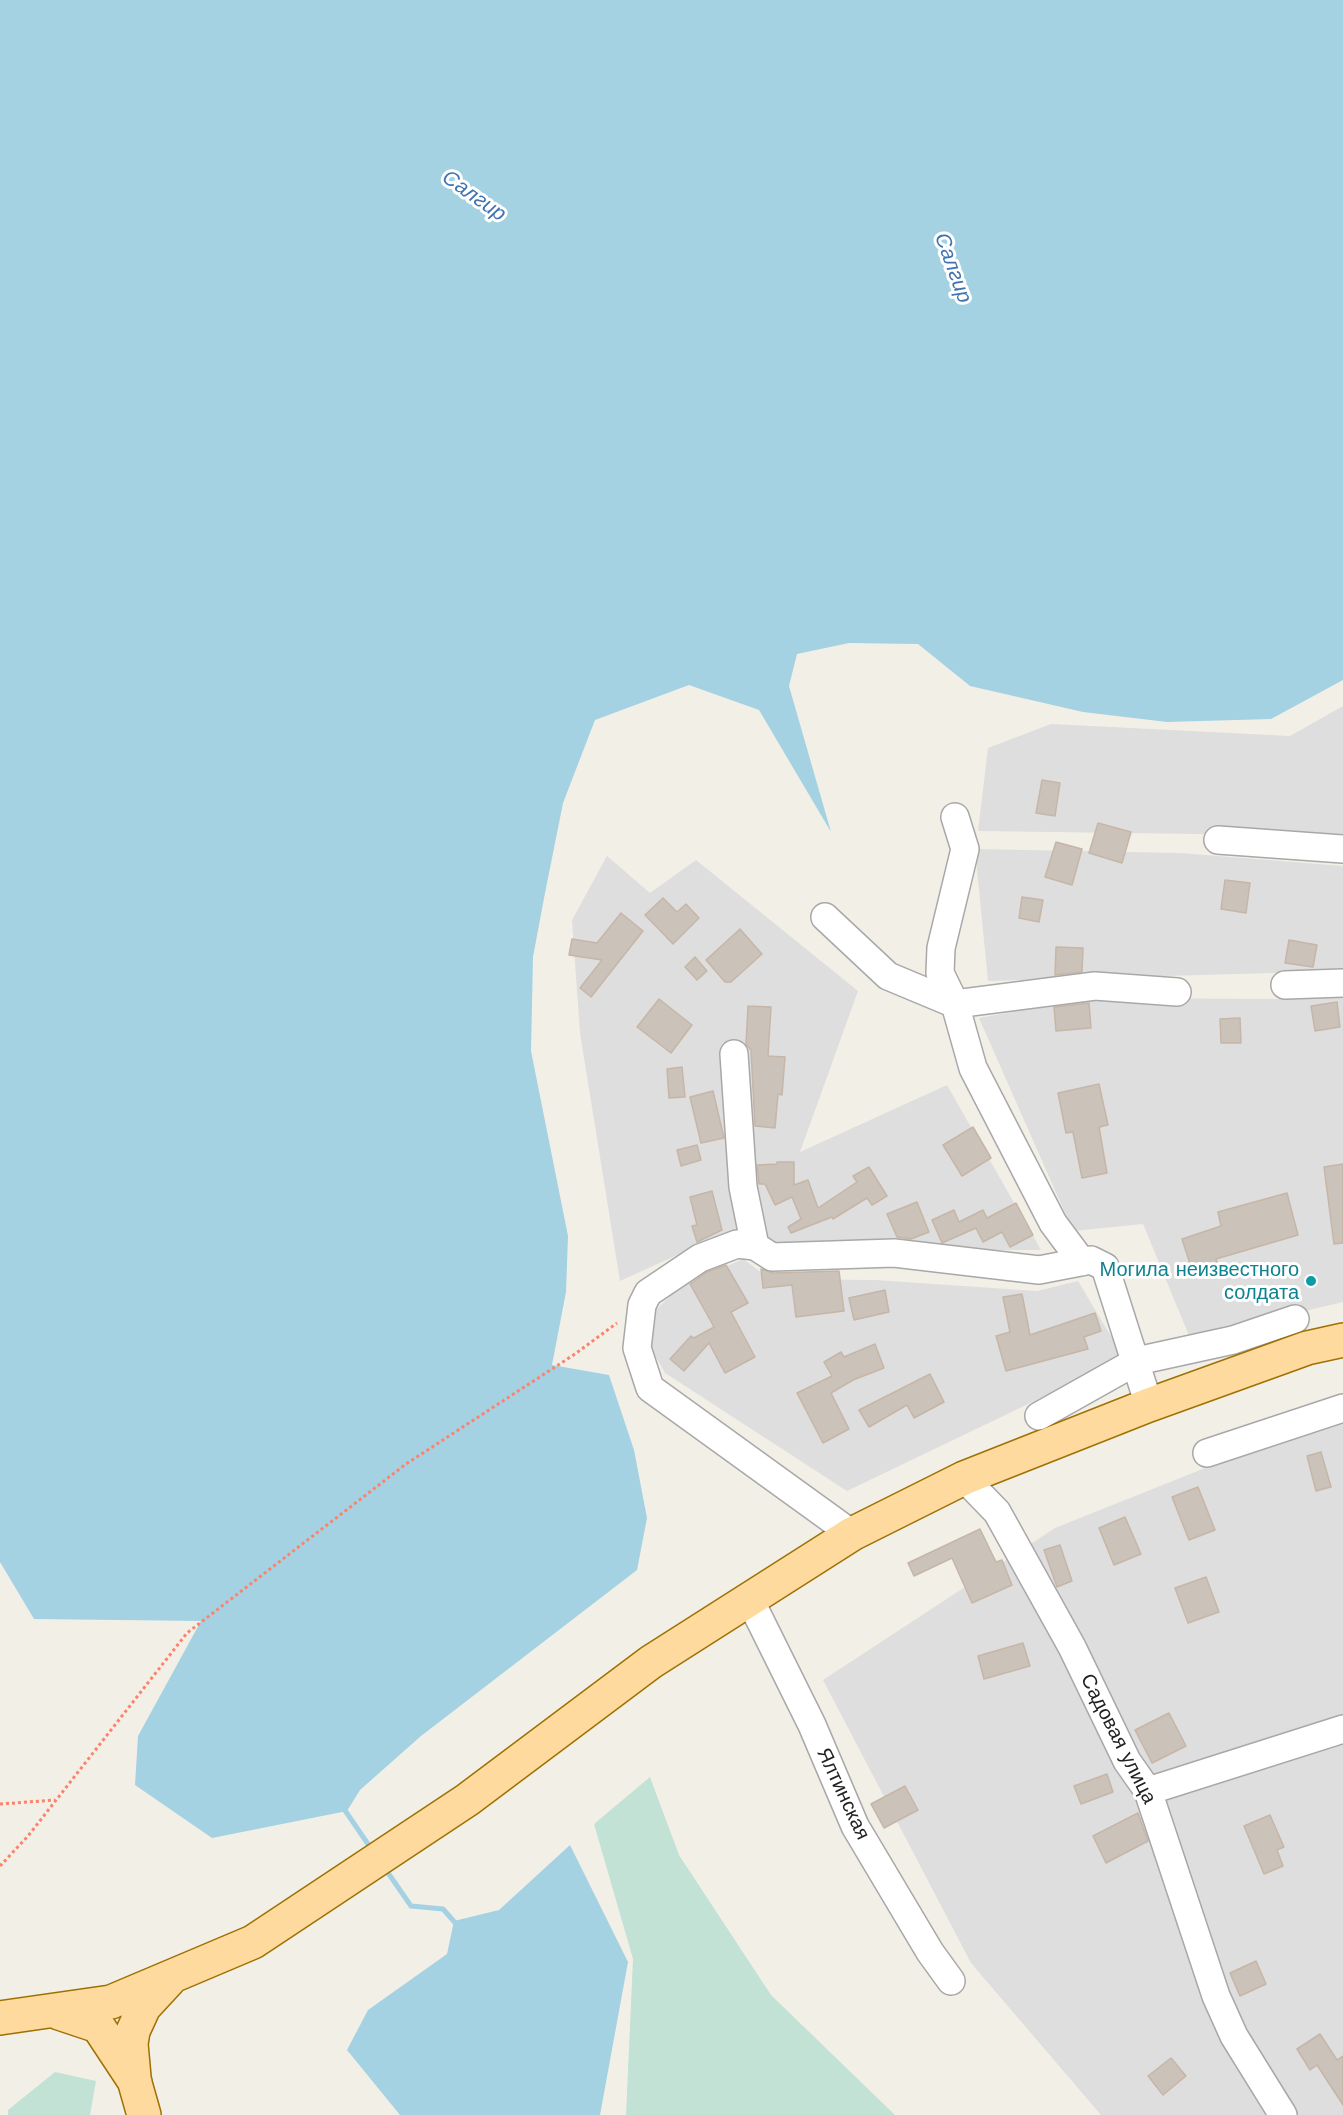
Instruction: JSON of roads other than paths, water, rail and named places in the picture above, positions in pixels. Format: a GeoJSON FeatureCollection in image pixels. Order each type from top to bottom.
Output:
{"type":"FeatureCollection","features":[{"type":"Feature","properties":{"kind":"main road"},"geometry":{"type":"LineString","coordinates":[[0,2018],[111,2002],[253,1942],[467,1800],[651,1662],[852,1534],[964,1478],[1149,1405],[1307,1348],[1343,1340]]}},
{"type":"Feature","properties":{"kind":"main road"},"geometry":{"type":"LineString","coordinates":[[135,2082],[131,2044],[133,2031],[144,2007],[174,1976]]}},
{"type":"Feature","properties":{"kind":"main road"},"geometry":{"type":"LineString","coordinates":[[111,2002],[144,2115]]}},
{"type":"Feature","properties":{"kind":"main road"},"geometry":{"type":"LineString","coordinates":[[46,2012],[67,2014],[98,2025],[135,2082]]}},
{"type":"Feature","properties":{"kind":"street"},"geometry":{"type":"LineString","coordinates":[[955,817],[965,849],[941,948],[940,973],[956,1004],[973,1068],[1053,1223],[1082,1262]]}},
{"type":"Feature","properties":{"kind":"street"},"geometry":{"type":"LineString","coordinates":[[1218,840],[1343,849]]}},
{"type":"Feature","properties":{"kind":"street"},"geometry":{"type":"LineString","coordinates":[[825,917],[888,976],[956,1004],[1095,986],[1177,992]]}},
{"type":"Feature","properties":{"kind":"street"},"geometry":{"type":"LineString","coordinates":[[1284,985],[1343,983]]}},
{"type":"Feature","properties":{"kind":"street"},"geometry":{"type":"LineString","coordinates":[[734,1054],[743,1187],[755,1246]]}},
{"type":"Feature","properties":{"kind":"street"},"geometry":{"type":"LineString","coordinates":[[852,1534],[650,1388],[638,1348],[642,1305],[648,1293],[700,1258],[737,1244],[755,1246],[772,1257],[894,1253],[1039,1270],[1091,1260],[1104,1267],[1137,1361],[1149,1405]]}},
{"type":"Feature","properties":{"kind":"street"},"geometry":{"type":"LineString","coordinates":[[1039,1416],[1137,1361],[1233,1340],[1295,1319]]}},
{"type":"Feature","properties":{"kind":"street"},"geometry":{"type":"LineString","coordinates":[[1207,1453],[1343,1408]]}},
{"type":"Feature","properties":{"kind":"street","name":"Садовая улица"},"geometry":{"type":"LineString","coordinates":[[964,1478],[998,1512],[1072,1647],[1127,1761],[1148,1791],[1216,1996],[1234,2037],[1283,2115]]}},
{"type":"Feature","properties":{"kind":"street","name":"Ялтинская"},"geometry":{"type":"LineString","coordinates":[[749,1599],[812,1725],[855,1826],[930,1952],[951,1981]]}},
{"type":"Feature","properties":{"kind":"street"},"geometry":{"type":"LineString","coordinates":[[1148,1791],[1343,1730]]}},
{"type":"Feature","properties":{"kind":"water","name":"Салгир"},"geometry":{"type":"Polygon","coordinates":[[[0,0],[1343,0],[1343,680],[1271,719],[1167,722],[1083,712],[970,686],[918,644],[849,643],[797,654],[789,686],[831,832],[759,710],[689,685],[595,720],[563,803],[545,893],[533,957],[531,1051],[568,1236],[566,1292],[552,1365],[609,1375],[634,1450],[647,1518],[637,1570],[421,1736],[360,1790],[347,1811],[212,1838],[135,1785],[138,1736],[201,1621],[34,1619],[0,1562],[0,0]]]}},
{"type":"Feature","properties":{"kind":"water"},"geometry":{"type":"Polygon","coordinates":[[[570,1845],[628,1962],[600,2115],[400,2115],[347,2050],[368,2010],[447,1954],[454,1921],[499,1910],[570,1845]]]}},
{"type":"Feature","properties":{"kind":"waterway"},"geometry":{"type":"LineString","coordinates":[[342,1806],[372,1850]]}},
{"type":"Feature","properties":{"kind":"waterway"},"geometry":{"type":"LineString","coordinates":[[384,1867],[411,1906],[443,1909],[458,1926]]}},
{"type":"Feature","properties":{"kind":"place","name":"Могила неизвестного солдата"},"geometry":{"type":"Point","coordinates":[1311,1281]}}]}
